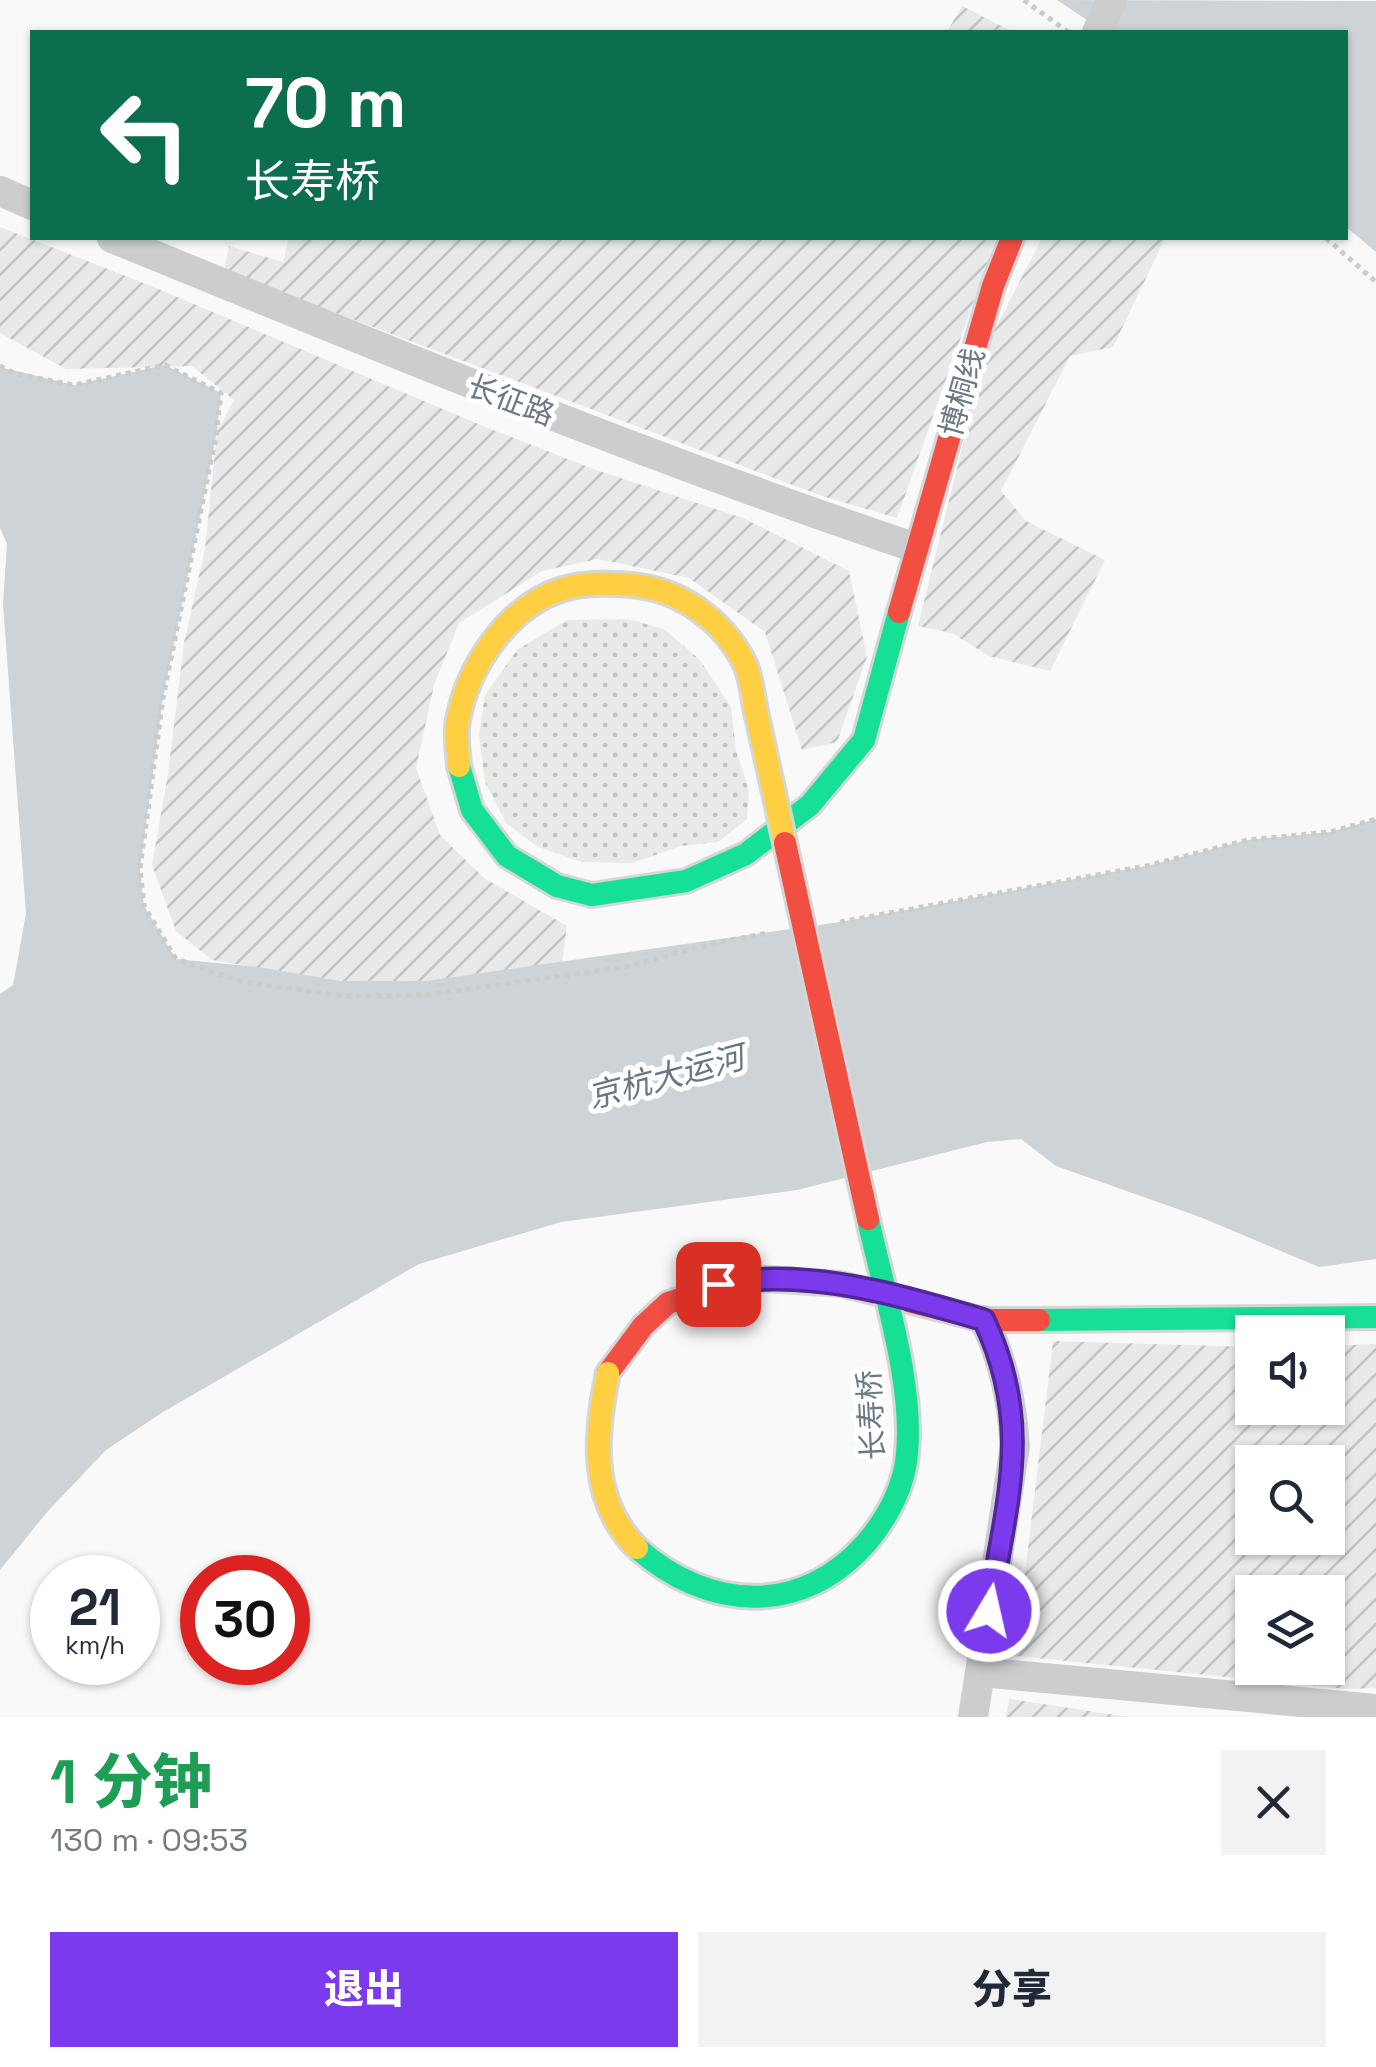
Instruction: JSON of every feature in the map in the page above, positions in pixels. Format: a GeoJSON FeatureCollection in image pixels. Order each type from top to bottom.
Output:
{"type":"FeatureCollection","features":[{"type":"Feature","properties":{"kind":"street"},"geometry":{"type":"LineString","coordinates":[[1098,30],[1112,0]]}},
{"type":"Feature","properties":{"kind":"street"},"geometry":{"type":"LineString","coordinates":[[0,192],[30,204]]}},
{"type":"Feature","properties":{"kind":"street","name":"长征路"},"geometry":{"type":"LineString","coordinates":[[117,240],[475,387],[916,548]]}},
{"type":"Feature","properties":{"kind":"street","name":"博桐线"},"geometry":{"type":"LineString","coordinates":[[916,548],[993,286],[1011,240]]}},
{"type":"Feature","properties":{"kind":"street","name":"长寿桥"},"geometry":{"type":"LineString","coordinates":[[916,548],[864,740],[810,805],[746,854],[686,881],[592,895],[556,886],[508,856],[472,810],[458,766],[457,724],[468,685],[486,651],[516,617],[552,593],[605,582],[662,588],[699,610],[726,634],[746,666],[899,1360],[909,1441],[903,1478],[888,1515],[864,1546],[831,1575],[784,1597],[727,1596],[676,1576],[644,1554],[616,1522],[599,1470],[597,1424],[608,1373],[639,1330],[669,1302],[718,1284],[771,1278],[833,1283],[930,1304],[984,1320],[1376,1316]]}},
{"type":"Feature","properties":{"kind":"street"},"geometry":{"type":"LineString","coordinates":[[972,1717],[1015,1446],[1012,1402],[1002,1357],[984,1320]]}},
{"type":"Feature","properties":{"kind":"street"},"geometry":{"type":"LineString","coordinates":[[980,1672],[1376,1708]]}},
{"type":"Feature","properties":{"kind":"path"},"geometry":{"type":"LineString","coordinates":[[1024,0],[1065,30]]}},
{"type":"Feature","properties":{"kind":"path"},"geometry":{"type":"LineString","coordinates":[[1328,240],[1376,282]]}},
{"type":"Feature","properties":{"kind":"path"},"geometry":{"type":"LineString","coordinates":[[0,366],[16,374],[74,384],[165,365],[221,393],[216,436],[163,698],[140,869],[144,906],[176,960],[242,982],[344,996],[424,995],[626,967],[718,942],[771,933]]}},
{"type":"Feature","properties":{"kind":"path"},"geometry":{"type":"LineString","coordinates":[[823,925],[1151,866],[1247,840],[1330,832],[1376,820]]}},
{"type":"Feature","properties":{"kind":"shaded area"},"geometry":{"type":"Polygon","coordinates":[[[962,6],[1009,30],[948,30],[962,6]]]}},
{"type":"Feature","properties":{"kind":"shaded area"},"geometry":{"type":"Polygon","coordinates":[[[0,227],[483,426],[596,470],[743,518],[849,571],[867,657],[837,742],[802,750],[765,632],[689,578],[598,559],[542,571],[459,623],[434,685],[416,768],[440,835],[484,878],[567,926],[562,963],[425,981],[341,981],[212,960],[176,931],[152,865],[184,643],[205,549],[217,432],[234,400],[192,366],[66,369],[0,333],[0,227]]]}},
{"type":"Feature","properties":{"kind":"shaded area"},"geometry":{"type":"Polygon","coordinates":[[[288,240],[995,240],[897,518],[822,496],[224,271],[229,246],[283,262],[288,240]]]}},
{"type":"Feature","properties":{"kind":"shaded area"},"geometry":{"type":"Polygon","coordinates":[[[1041,240],[1164,240],[1113,347],[1070,356],[1001,491],[1026,521],[1105,560],[1050,671],[989,656],[952,633],[918,626],[988,343],[1041,240]]]}},
{"type":"Feature","properties":{"kind":"shaded area"},"geometry":{"type":"Polygon","coordinates":[[[628,619],[664,629],[700,660],[731,707],[736,750],[749,791],[747,819],[718,842],[681,846],[632,863],[582,862],[538,847],[506,823],[485,782],[479,734],[485,695],[517,650],[567,620],[628,619]]]}},
{"type":"Feature","properties":{"kind":"shaded area"},"geometry":{"type":"Polygon","coordinates":[[[1053,1341],[1235,1346],[1235,1425],[1345,1425],[1345,1345],[1376,1344],[1376,1688],[1308,1685],[1345,1685],[1345,1575],[1235,1575],[1235,1678],[1015,1656],[1053,1341]]]}},
{"type":"Feature","properties":{"kind":"shaded area"},"geometry":{"type":"Polygon","coordinates":[[[1009,1699],[1129,1717],[1006,1717],[1009,1699]]]}},
{"type":"Feature","properties":{"kind":"water"},"geometry":{"type":"Polygon","coordinates":[[[1057,0],[1376,1],[1376,252],[1348,229],[1348,30],[1102,30],[1057,0]]]}},
{"type":"Feature","properties":{"kind":"water","name":"京杭大运河"},"geometry":{"type":"Polygon","coordinates":[[[0,364],[74,385],[165,365],[221,393],[217,432],[163,698],[140,869],[144,906],[176,959],[341,981],[425,981],[840,922],[1151,865],[1247,840],[1330,832],[1376,819],[1376,1259],[1319,1267],[1200,1217],[1056,1166],[1021,1139],[987,1142],[797,1190],[561,1222],[419,1264],[163,1412],[106,1450],[48,1511],[0,1570],[0,994],[13,985],[26,914],[3,604],[7,544],[0,528],[0,364]]]}},
{"type":"Feature","properties":{"kind":"traffic: fast"},"geometry":{"type":"LineString","coordinates":[[459,766],[472,810],[507,856],[557,886],[592,895],[686,881],[746,854],[810,805],[864,740],[899,612]]}},
{"type":"Feature","properties":{"kind":"traffic: fast"},"geometry":{"type":"LineString","coordinates":[[637,1548],[694,1584],[724,1594],[754,1597],[814,1583],[841,1566],[875,1532],[903,1477],[908,1426],[902,1367],[868,1219]]}},
{"type":"Feature","properties":{"kind":"traffic: fast"},"geometry":{"type":"LineString","coordinates":[[1039,1320],[1376,1317]]}},
{"type":"Feature","properties":{"kind":"traffic: jam"},"geometry":{"type":"LineString","coordinates":[[899,612],[993,286],[1011,240]]}},
{"type":"Feature","properties":{"kind":"traffic: jam"},"geometry":{"type":"LineString","coordinates":[[785,843],[868,1219]]}},
{"type":"Feature","properties":{"kind":"traffic: jam"},"geometry":{"type":"LineString","coordinates":[[608,1373],[643,1326],[668,1303],[732,1283],[767,1279],[841,1284],[984,1320],[1039,1320]]}},
{"type":"Feature","properties":{"kind":"traffic: slow"},"geometry":{"type":"LineString","coordinates":[[459,766],[457,731],[463,700],[481,659],[508,624],[543,597],[563,589],[588,584],[649,588],[683,600],[712,621],[745,664],[785,843]]}},
{"type":"Feature","properties":{"kind":"traffic: slow"},"geometry":{"type":"LineString","coordinates":[[608,1373],[600,1419],[603,1488],[621,1529],[637,1548]]}},
{"type":"Feature","properties":{"kind":"route"},"geometry":{"type":"LineString","coordinates":[[718,1284],[771,1278],[833,1283],[984,1320],[1002,1357],[1012,1402],[1015,1446],[989,1611]]}}]}
